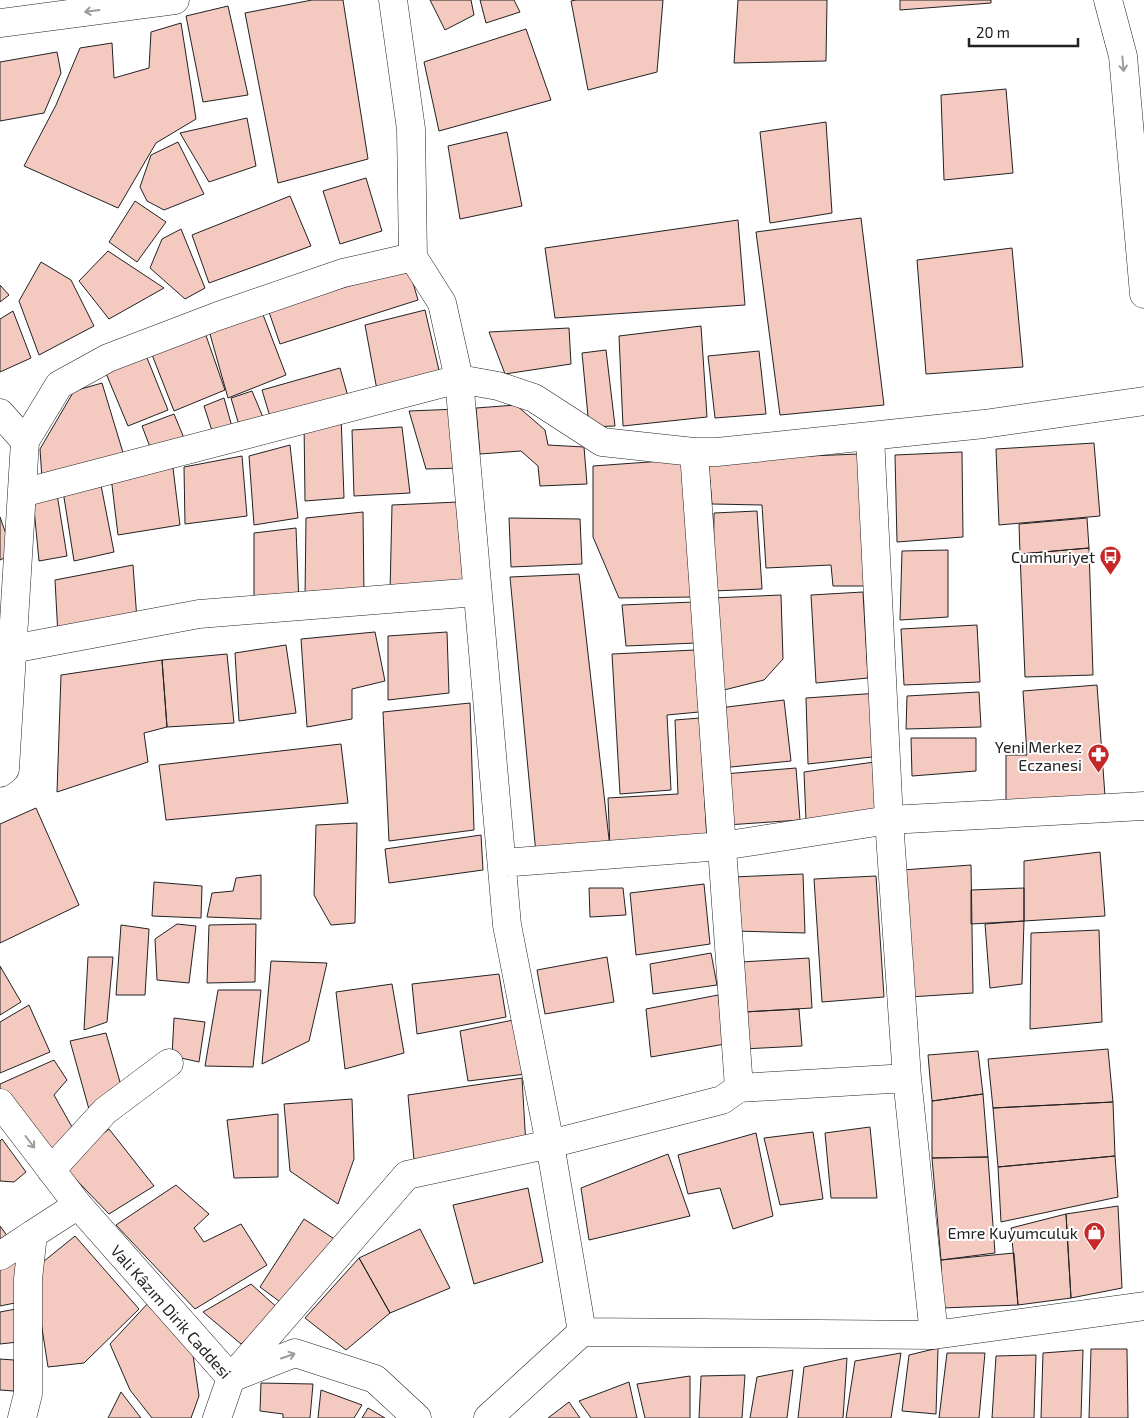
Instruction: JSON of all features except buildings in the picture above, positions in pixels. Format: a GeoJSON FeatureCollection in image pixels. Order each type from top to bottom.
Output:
{"type":"FeatureCollection","features":[{"type":"Feature","properties":{"kind":"street"},"geometry":{"type":"LineString","coordinates":[[0,23],[175,0]]}},
{"type":"Feature","properties":{"kind":"street"},"geometry":{"type":"LineString","coordinates":[[393,0],[411,130],[413,257],[442,303],[459,379],[507,925],[550,1144],[582,1332]]}},
{"type":"Feature","properties":{"kind":"street"},"geometry":{"type":"LineString","coordinates":[[1108,0],[1122,56],[1144,294]]}},
{"type":"Feature","properties":{"kind":"street"},"geometry":{"type":"LineString","coordinates":[[0,773],[5,769],[25,441],[59,385],[108,358],[218,316],[343,273],[413,257]]}},
{"type":"Feature","properties":{"kind":"street"},"geometry":{"type":"LineString","coordinates":[[22,493],[459,379],[498,386],[534,398],[602,442],[694,452],[718,452],[984,424],[1144,401]]}},
{"type":"Feature","properties":{"kind":"street"},"geometry":{"type":"LineString","coordinates":[[0,413],[25,441]]}},
{"type":"Feature","properties":{"kind":"street"},"geometry":{"type":"LineString","coordinates":[[870,436],[889,820],[907,1078],[934,1335]]}},
{"type":"Feature","properties":{"kind":"street"},"geometry":{"type":"LineString","coordinates":[[694,452],[739,1088]]}},
{"type":"Feature","properties":{"kind":"street"},"geometry":{"type":"LineString","coordinates":[[12,649],[199,614],[477,592]]}},
{"type":"Feature","properties":{"kind":"street"},"geometry":{"type":"LineString","coordinates":[[502,863],[722,846],[889,820],[1144,806]]}},
{"type":"Feature","properties":{"kind":"street"},"geometry":{"type":"LineString","coordinates":[[51,1170],[105,1111],[169,1062]]}},
{"type":"Feature","properties":{"kind":"street"},"geometry":{"type":"LineString","coordinates":[[217,1418],[231,1378],[407,1175],[550,1144],[722,1100],[739,1088],[907,1078]]}},
{"type":"Feature","properties":{"kind":"street","name":"Vali Kâzım Dirik Caddesi"},"geometry":{"type":"LineString","coordinates":[[0,1103],[78,1205],[231,1378],[295,1353],[375,1379],[416,1418]]}},
{"type":"Feature","properties":{"kind":"street"},"geometry":{"type":"LineString","coordinates":[[0,1256],[78,1205]]}},
{"type":"Feature","properties":{"kind":"street"},"geometry":{"type":"LineString","coordinates":[[22,1418],[28,1394],[28,1279],[33,1234]]}},
{"type":"Feature","properties":{"kind":"street"},"geometry":{"type":"LineString","coordinates":[[488,1418],[582,1332],[934,1335],[1144,1306]]}},
{"type":"Feature","properties":{"kind":"place","name":"Cumhuriyet"},"geometry":{"type":"Point","coordinates":[1111,575]}},
{"type":"Feature","properties":{"kind":"place","name":"Yeni Merkez Eczanesi"},"geometry":{"type":"Point","coordinates":[1098,774]}},
{"type":"Feature","properties":{"kind":"place","name":"Emre Kuyumculuk"},"geometry":{"type":"Point","coordinates":[1094,1251]}}]}
